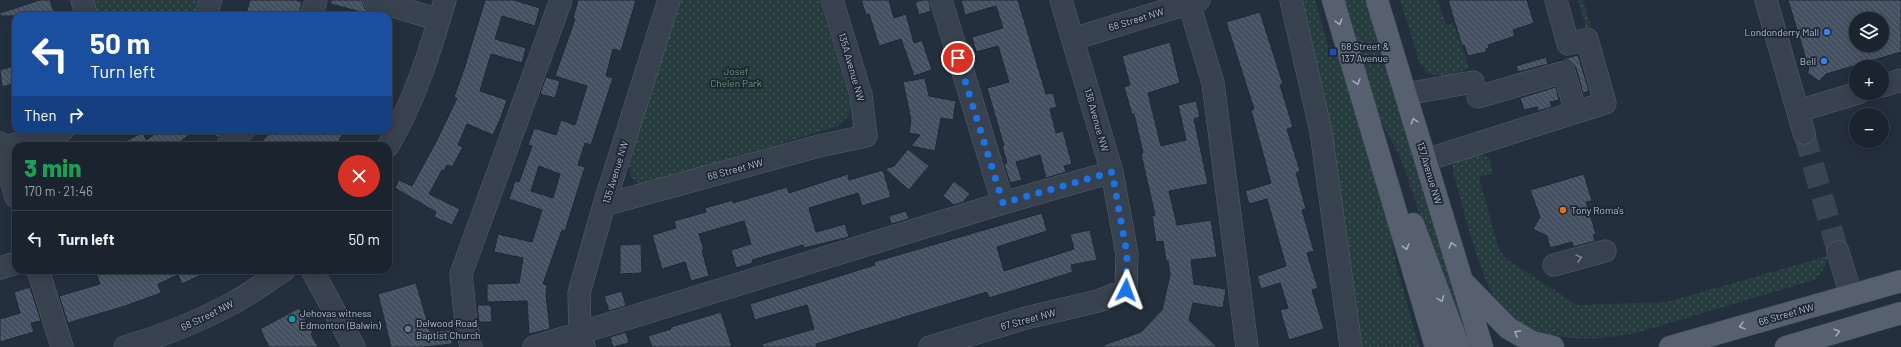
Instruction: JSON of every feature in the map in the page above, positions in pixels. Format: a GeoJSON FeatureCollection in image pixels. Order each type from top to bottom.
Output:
{"type":"FeatureCollection","features":[{"type":"Feature","properties":{"kind":"main road"},"geometry":{"type":"LineString","coordinates":[[1333,0],[1436,347]]}},
{"type":"Feature","properties":{"kind":"main road","name":"137 Avenue NW"},"geometry":{"type":"LineString","coordinates":[[1377,0],[1482,347]]}},
{"type":"Feature","properties":{"kind":"main road"},"geometry":{"type":"LineString","coordinates":[[1372,134],[1407,208],[1459,347]]}},
{"type":"Feature","properties":{"kind":"main road","name":"66 Street NW"},"geometry":{"type":"LineString","coordinates":[[1670,347],[1715,341],[1851,295],[1901,281]]}},
{"type":"Feature","properties":{"kind":"main road"},"geometry":{"type":"LineString","coordinates":[[1463,283],[1508,328],[1532,342],[1553,347]]}},
{"type":"Feature","properties":{"kind":"main road"},"geometry":{"type":"LineString","coordinates":[[1421,298],[1424,347]]}},
{"type":"Feature","properties":{"kind":"main road"},"geometry":{"type":"LineString","coordinates":[[1798,345],[1901,314]]}},
{"type":"Feature","properties":{"kind":"street"},"geometry":{"type":"LineString","coordinates":[[82,0],[86,12]]}},
{"type":"Feature","properties":{"kind":"street"},"geometry":{"type":"LineString","coordinates":[[206,12],[211,0]]}},
{"type":"Feature","properties":{"kind":"street"},"geometry":{"type":"LineString","coordinates":[[312,12],[316,0]]}},
{"type":"Feature","properties":{"kind":"street"},"geometry":{"type":"LineString","coordinates":[[374,0],[442,10],[429,56],[419,83],[390,142]]}},
{"type":"Feature","properties":{"kind":"street"},"geometry":{"type":"LineString","coordinates":[[471,347],[466,323],[461,274],[561,0]]}},
{"type":"Feature","properties":{"kind":"street","name":"135 Avenue NW"},"geometry":{"type":"LineString","coordinates":[[582,340],[579,293],[604,205],[669,0]]}},
{"type":"Feature","properties":{"kind":"street","name":"135A Avenue NW"},"geometry":{"type":"LineString","coordinates":[[832,0],[862,95],[866,136]]}},
{"type":"Feature","properties":{"kind":"street"},"geometry":{"type":"LineString","coordinates":[[941,0],[1003,203]]}},
{"type":"Feature","properties":{"kind":"street","name":"136 Avenue NW"},"geometry":{"type":"LineString","coordinates":[[1061,0],[1112,172],[1127,254],[1126,290]]}},
{"type":"Feature","properties":{"kind":"street"},"geometry":{"type":"LineString","coordinates":[[1291,0],[1321,132],[1351,347]]}},
{"type":"Feature","properties":{"kind":"street"},"geometry":{"type":"LineString","coordinates":[[1426,160],[1605,103],[1587,39],[1568,44],[1556,0]]}},
{"type":"Feature","properties":{"kind":"street"},"geometry":{"type":"LineString","coordinates":[[1766,0],[1804,133]]}},
{"type":"Feature","properties":{"kind":"street"},"geometry":{"type":"LineString","coordinates":[[1192,1],[1212,83],[1247,347]]}},
{"type":"Feature","properties":{"kind":"street","name":"68 Street NW"},"geometry":{"type":"LineString","coordinates":[[1073,39],[1192,1]]}},
{"type":"Feature","properties":{"kind":"street"},"geometry":{"type":"LineString","coordinates":[[1406,94],[1476,90],[1564,72],[1576,112]]}},
{"type":"Feature","properties":{"kind":"street"},"geometry":{"type":"LineString","coordinates":[[1889,84],[1901,80]]}},
{"type":"Feature","properties":{"kind":"street"},"geometry":{"type":"LineString","coordinates":[[1798,111],[1849,96]]}},
{"type":"Feature","properties":{"kind":"street"},"geometry":{"type":"LineString","coordinates":[[19,142],[48,134]]}},
{"type":"Feature","properties":{"kind":"street"},"geometry":{"type":"LineString","coordinates":[[231,142],[240,134]]}},
{"type":"Feature","properties":{"kind":"street","name":"68 Street NW"},"geometry":{"type":"LineString","coordinates":[[604,205],[818,146],[866,136]]}},
{"type":"Feature","properties":{"kind":"street"},"geometry":{"type":"LineString","coordinates":[[12,144],[1,147],[12,184]]}},
{"type":"Feature","properties":{"kind":"street"},"geometry":{"type":"LineString","coordinates":[[534,347],[582,340],[1003,203],[1112,172]]}},
{"type":"Feature","properties":{"kind":"street"},"geometry":{"type":"LineString","coordinates":[[1554,265],[1605,251]]}},
{"type":"Feature","properties":{"kind":"street"},"geometry":{"type":"LineString","coordinates":[[1838,252],[1851,295]]}},
{"type":"Feature","properties":{"kind":"street"},"geometry":{"type":"LineString","coordinates":[[0,268],[12,264]]}},
{"type":"Feature","properties":{"kind":"street"},"geometry":{"type":"LineString","coordinates":[[39,274],[62,347]]}},
{"type":"Feature","properties":{"kind":"street","name":"68 Street NW"},"geometry":{"type":"LineString","coordinates":[[125,347],[157,337],[197,321],[233,303],[278,274]]}},
{"type":"Feature","properties":{"kind":"street"},"geometry":{"type":"LineString","coordinates":[[314,274],[354,347]]}},
{"type":"Feature","properties":{"kind":"street","name":"67 Street NW"},"geometry":{"type":"LineString","coordinates":[[930,347],[1026,318],[1098,301],[1126,290]]}},
{"type":"Feature","properties":{"kind":"green space"},"geometry":{"type":"Polygon","coordinates":[[[93,0],[200,0],[194,12],[97,12],[93,0]]]}},
{"type":"Feature","properties":{"kind":"green space","name":"Josef Chelen Park"},"geometry":{"type":"Polygon","coordinates":[[[679,0],[819,0],[851,103],[849,116],[838,126],[654,182],[641,184],[631,177],[629,165],[679,0]]]}},
{"type":"Feature","properties":{"kind":"green space"},"geometry":{"type":"Polygon","coordinates":[[[1300,0],[1315,0],[1330,53],[1338,50],[1385,204],[1396,264],[1419,347],[1363,347],[1331,139],[1300,0]]]}},
{"type":"Feature","properties":{"kind":"green space"},"geometry":{"type":"Polygon","coordinates":[[[1343,0],[1367,0],[1471,347],[1465,347],[1400,156],[1380,120],[1343,0]]]}},
{"type":"Feature","properties":{"kind":"green space"},"geometry":{"type":"Polygon","coordinates":[[[1400,0],[1438,0],[1446,25],[1454,23],[1469,68],[1461,73],[1449,77],[1425,73],[1425,68],[1420,64],[1400,0]]]}},
{"type":"Feature","properties":{"kind":"green space"},"geometry":{"type":"Polygon","coordinates":[[[1578,0],[1583,0],[1592,30],[1587,32],[1578,0]]]}},
{"type":"Feature","properties":{"kind":"green space"},"geometry":{"type":"Polygon","coordinates":[[[1476,151],[1489,158],[1493,173],[1479,177],[1499,250],[1505,258],[1577,305],[1667,302],[1828,256],[1826,263],[1822,272],[1814,280],[1639,332],[1594,338],[1571,338],[1550,335],[1530,328],[1512,316],[1497,300],[1485,278],[1453,172],[1453,163],[1476,151]]]}},
{"type":"Feature","properties":{"kind":"building"},"geometry":{"type":"Polygon","coordinates":[[[40,0],[50,0],[54,12],[12,12],[12,16],[0,16],[0,13],[40,0]]]}},
{"type":"Feature","properties":{"kind":"building"},"geometry":{"type":"Polygon","coordinates":[[[250,0],[296,0],[302,2],[300,12],[246,12],[250,0]]]}},
{"type":"Feature","properties":{"kind":"building"},"geometry":{"type":"Polygon","coordinates":[[[331,0],[362,0],[365,9],[373,12],[361,12],[331,4],[331,0]]]}},
{"type":"Feature","properties":{"kind":"building"},"geometry":{"type":"Polygon","coordinates":[[[485,0],[514,0],[540,8],[535,26],[502,16],[495,39],[526,48],[522,63],[491,54],[480,91],[507,100],[501,117],[493,135],[467,124],[458,145],[463,147],[452,167],[447,165],[444,171],[442,170],[429,194],[460,209],[452,225],[434,217],[436,212],[395,188],[399,180],[412,186],[437,140],[457,98],[454,97],[485,0]]]}},
{"type":"Feature","properties":{"kind":"building"},"geometry":{"type":"Polygon","coordinates":[[[578,0],[636,0],[621,51],[613,49],[606,76],[613,78],[591,145],[585,143],[578,165],[585,167],[565,231],[562,230],[543,284],[547,285],[546,295],[550,329],[529,334],[527,301],[487,302],[487,284],[519,283],[523,258],[494,252],[498,234],[532,242],[542,210],[509,199],[515,181],[519,182],[532,146],[528,145],[534,128],[556,135],[561,120],[575,125],[587,86],[555,76],[575,19],[573,18],[578,0]],[[539,166],[531,191],[553,198],[560,174],[539,166]]]}},
{"type":"Feature","properties":{"kind":"building"},"geometry":{"type":"Polygon","coordinates":[[[861,0],[889,0],[894,18],[906,14],[914,43],[922,40],[932,70],[914,76],[901,39],[879,46],[869,14],[866,15],[861,0]]]}},
{"type":"Feature","properties":{"kind":"building"},"geometry":{"type":"Polygon","coordinates":[[[929,0],[931,11],[919,15],[915,2],[929,0]]]}},
{"type":"Feature","properties":{"kind":"building"},"geometry":{"type":"Polygon","coordinates":[[[961,0],[1018,0],[1046,94],[1053,93],[1057,107],[1050,109],[1056,133],[1063,131],[1072,164],[1064,166],[1066,172],[1046,178],[1040,155],[1016,162],[1022,180],[1010,183],[1004,164],[1007,163],[1002,146],[1004,146],[987,88],[1009,82],[998,46],[976,52],[972,37],[1003,28],[996,6],[965,15],[961,0]]]}},
{"type":"Feature","properties":{"kind":"building"},"geometry":{"type":"Polygon","coordinates":[[[1448,0],[1527,0],[1534,23],[1513,30],[1515,36],[1488,45],[1489,48],[1486,49],[1486,52],[1468,56],[1464,45],[1462,46],[1448,0]]]}},
{"type":"Feature","properties":{"kind":"building","name":"Londonderry Mall"},"geometry":{"type":"Polygon","coordinates":[[[1788,0],[1901,0],[1901,52],[1874,60],[1849,60],[1849,67],[1826,74],[1819,81],[1807,73],[1809,69],[1788,0]]]}},
{"type":"Feature","properties":{"kind":"building"},"geometry":{"type":"Polygon","coordinates":[[[1260,12],[1283,84],[1280,85],[1293,127],[1287,129],[1300,171],[1296,173],[1306,209],[1302,210],[1314,251],[1307,253],[1318,288],[1312,290],[1324,329],[1289,340],[1280,310],[1288,308],[1280,283],[1261,289],[1257,276],[1286,266],[1267,199],[1249,204],[1245,191],[1271,183],[1251,110],[1254,109],[1226,22],[1260,12]]]}},
{"type":"Feature","properties":{"kind":"building"},"geometry":{"type":"Polygon","coordinates":[[[1170,42],[1180,83],[1148,93],[1161,146],[1186,140],[1178,105],[1196,101],[1200,117],[1194,119],[1208,184],[1169,191],[1177,225],[1211,220],[1217,257],[1191,260],[1194,284],[1226,289],[1223,308],[1193,303],[1189,320],[1217,347],[1104,347],[1104,345],[1141,332],[1162,310],[1170,275],[1163,241],[1156,242],[1152,216],[1155,215],[1141,154],[1143,153],[1134,114],[1132,114],[1124,87],[1130,85],[1122,56],[1170,42]]]}},
{"type":"Feature","properties":{"kind":"building"},"geometry":{"type":"Polygon","coordinates":[[[1578,55],[1589,91],[1583,93],[1576,68],[1572,63],[1567,60],[1561,60],[1549,63],[1578,55]]]}},
{"type":"Feature","properties":{"kind":"building"},"geometry":{"type":"Polygon","coordinates":[[[1546,57],[1548,64],[1518,72],[1516,66],[1546,57]]]}},
{"type":"Feature","properties":{"kind":"building"},"geometry":{"type":"Polygon","coordinates":[[[12,66],[12,84],[2,87],[0,70],[12,66]]]}},
{"type":"Feature","properties":{"kind":"building"},"geometry":{"type":"Polygon","coordinates":[[[546,77],[560,81],[555,98],[540,94],[546,77]]]}},
{"type":"Feature","properties":{"kind":"building"},"geometry":{"type":"Polygon","coordinates":[[[925,78],[929,96],[956,101],[953,120],[941,118],[935,151],[911,146],[920,135],[909,133],[911,120],[903,82],[925,78]]]}},
{"type":"Feature","properties":{"kind":"building"},"geometry":{"type":"Polygon","coordinates":[[[1556,87],[1559,100],[1550,102],[1552,107],[1538,111],[1537,107],[1524,110],[1520,98],[1556,87]]]}},
{"type":"Feature","properties":{"kind":"building"},"geometry":{"type":"Polygon","coordinates":[[[139,134],[144,134],[146,140],[154,134],[190,134],[180,142],[124,142],[139,134]]]}},
{"type":"Feature","properties":{"kind":"building"},"geometry":{"type":"Polygon","coordinates":[[[214,134],[222,134],[218,138],[214,134]]]}},
{"type":"Feature","properties":{"kind":"building"},"geometry":{"type":"Polygon","coordinates":[[[268,134],[343,134],[338,142],[262,142],[268,134]]]}},
{"type":"Feature","properties":{"kind":"building"},"geometry":{"type":"Polygon","coordinates":[[[908,149],[929,166],[909,190],[885,169],[894,166],[908,149]]]}},
{"type":"Feature","properties":{"kind":"building"},"geometry":{"type":"Polygon","coordinates":[[[883,170],[891,197],[862,206],[858,193],[809,208],[816,232],[845,224],[849,237],[804,248],[803,245],[752,260],[753,263],[736,268],[731,250],[751,244],[744,221],[699,234],[709,276],[691,281],[685,262],[662,269],[652,235],[676,228],[674,221],[706,212],[705,208],[733,200],[733,203],[787,187],[789,193],[848,174],[849,180],[883,170]]]}},
{"type":"Feature","properties":{"kind":"building","name":"Tony Roma's"},"geometry":{"type":"Polygon","coordinates":[[[1584,174],[1592,201],[1586,202],[1596,234],[1593,235],[1595,241],[1573,247],[1572,242],[1550,248],[1547,236],[1533,229],[1540,217],[1530,190],[1584,174]]]}},
{"type":"Feature","properties":{"kind":"building"},"geometry":{"type":"Polygon","coordinates":[[[954,181],[970,194],[963,202],[954,205],[943,196],[954,181]]]}},
{"type":"Feature","properties":{"kind":"building"},"geometry":{"type":"Polygon","coordinates":[[[906,211],[909,219],[891,224],[889,216],[906,211]]]}},
{"type":"Feature","properties":{"kind":"building"},"geometry":{"type":"Polygon","coordinates":[[[1042,213],[1047,231],[997,247],[1004,271],[1074,249],[1070,234],[1090,230],[1097,260],[1071,265],[1073,272],[1041,282],[989,298],[987,292],[816,344],[817,347],[763,347],[762,344],[814,329],[807,305],[755,320],[750,304],[875,265],[874,262],[1042,213]]]}},
{"type":"Feature","properties":{"kind":"building"},"geometry":{"type":"Polygon","coordinates":[[[641,244],[642,273],[620,274],[620,245],[641,244]]]}},
{"type":"Feature","properties":{"kind":"building"},"geometry":{"type":"Polygon","coordinates":[[[96,274],[203,274],[182,284],[178,275],[158,284],[161,293],[125,306],[68,323],[59,296],[100,284],[96,274]]]}},
{"type":"Feature","properties":{"kind":"building","name":"Delwood Road Baptist Church"},"geometry":{"type":"Polygon","coordinates":[[[416,283],[430,331],[452,330],[452,344],[424,347],[391,347],[378,294],[416,283]]]}},
{"type":"Feature","properties":{"kind":"building"},"geometry":{"type":"Polygon","coordinates":[[[30,287],[41,321],[31,323],[34,332],[0,342],[0,319],[20,313],[14,292],[30,287]]]}},
{"type":"Feature","properties":{"kind":"building"},"geometry":{"type":"Polygon","coordinates":[[[622,291],[626,306],[609,311],[604,296],[622,291]]]}},
{"type":"Feature","properties":{"kind":"building"},"geometry":{"type":"Polygon","coordinates":[[[477,305],[491,305],[492,322],[479,322],[477,305]]]}},
{"type":"Feature","properties":{"kind":"building","name":"Jehovas witness Edmonton (Balwin)"},"geometry":{"type":"Polygon","coordinates":[[[299,308],[313,333],[311,334],[318,347],[269,347],[260,329],[299,308]]]}},
{"type":"Feature","properties":{"kind":"building"},"geometry":{"type":"Polygon","coordinates":[[[721,312],[732,347],[652,347],[648,336],[671,329],[671,327],[721,312]]]}},
{"type":"Feature","properties":{"kind":"building"},"geometry":{"type":"Polygon","coordinates":[[[626,332],[629,343],[613,347],[610,337],[626,332]]]}},
{"type":"Feature","properties":{"kind":"tunnel"},"geometry":{"type":"LineString","coordinates":[[1804,133],[1838,252]]}},
{"type":"Feature","properties":{"kind":"place","name":"Londonderry Mall"},"geometry":{"type":"Point","coordinates":[1827,32]}},
{"type":"Feature","properties":{"kind":"place","name":"68 Street & 137 Avenue"},"geometry":{"type":"Point","coordinates":[1333,52]}},
{"type":"Feature","properties":{"kind":"place","name":"Bell"},"geometry":{"type":"Point","coordinates":[1824,61]}},
{"type":"Feature","properties":{"kind":"place","name":"Tony Roma's"},"geometry":{"type":"Point","coordinates":[1563,210]}},
{"type":"Feature","properties":{"kind":"place","name":"Jehovas witness Edmonton (Balwin)"},"geometry":{"type":"Point","coordinates":[292,319]}},
{"type":"Feature","properties":{"kind":"place","name":"Delwood Road Baptist Church"},"geometry":{"type":"Point","coordinates":[408,329]}},
{"type":"Feature","properties":{"kind":"route"},"geometry":{"type":"LineString","coordinates":[[958,58],[1003,203],[1112,172],[1127,254],[1126,290]]}}]}
